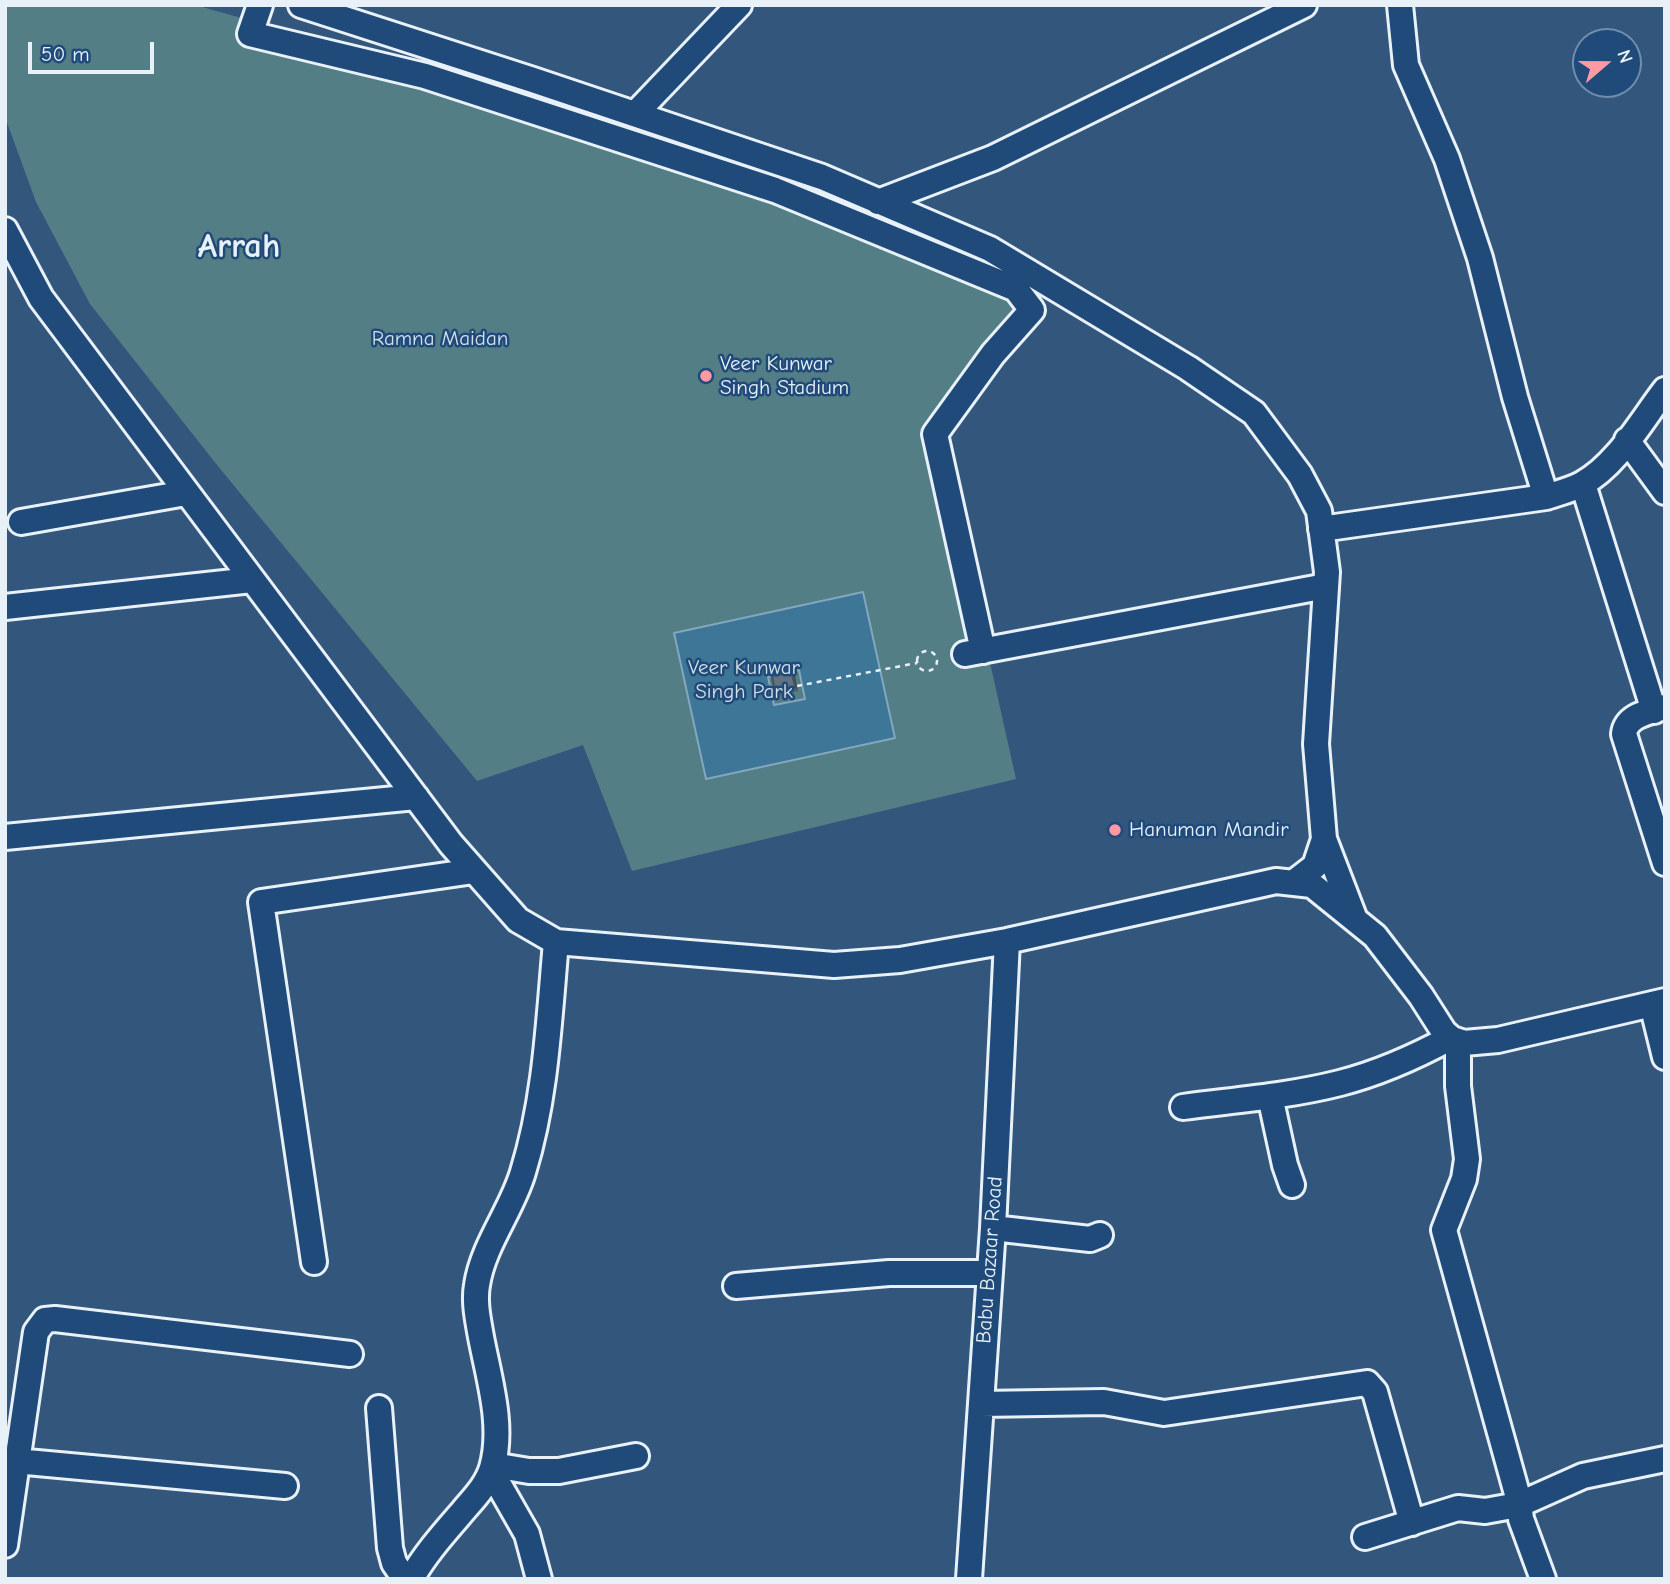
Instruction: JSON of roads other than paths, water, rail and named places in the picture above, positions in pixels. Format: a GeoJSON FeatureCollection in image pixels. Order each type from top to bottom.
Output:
{"type":"FeatureCollection","features":[{"type":"Feature","properties":{"kind":"street"},"geometry":{"type":"LineString","coordinates":[[260,5],[250,34],[425,76],[775,190],[1016,289],[1032,310],[993,354],[934,434],[974,653],[1326,586]]}},
{"type":"Feature","properties":{"kind":"street"},"geometry":{"type":"LineString","coordinates":[[301,5],[822,177],[990,249],[1188,368],[1254,413],[1300,475],[1319,511],[1327,572],[1316,744],[1324,839],[1354,919]]}},
{"type":"Feature","properties":{"kind":"street"},"geometry":{"type":"LineString","coordinates":[[635,114],[738,5]]}},
{"type":"Feature","properties":{"kind":"street"},"geometry":{"type":"LineString","coordinates":[[878,202],[993,158],[1304,5]]}},
{"type":"Feature","properties":{"kind":"street"},"geometry":{"type":"LineString","coordinates":[[1401,5],[1406,65],[1447,159],[1480,258],[1515,397],[1546,497]]}},
{"type":"Feature","properties":{"kind":"street"},"geometry":{"type":"LineString","coordinates":[[5,230],[15,268],[41,298],[416,797],[474,871],[518,920],[556,942],[834,965],[900,960],[1007,941],[1276,881],[1312,885],[1376,936],[1444,1032],[1454,1040],[1467,1159],[1464,1179],[1444,1230],[1518,1505],[1543,1579]]}},
{"type":"Feature","properties":{"kind":"street"},"geometry":{"type":"LineString","coordinates":[[1321,530],[1546,497],[1583,484],[1600,471],[1665,390]]}},
{"type":"Feature","properties":{"kind":"street"},"geometry":{"type":"LineString","coordinates":[[1627,440],[1665,492]]}},
{"type":"Feature","properties":{"kind":"street"},"geometry":{"type":"LineString","coordinates":[[1583,484],[1659,709],[1628,722],[1624,734],[1665,863]]}},
{"type":"Feature","properties":{"kind":"street"},"geometry":{"type":"LineString","coordinates":[[21,522],[186,493]]}},
{"type":"Feature","properties":{"kind":"street"},"geometry":{"type":"LineString","coordinates":[[5,607],[252,580]]}},
{"type":"Feature","properties":{"kind":"street"},"geometry":{"type":"LineString","coordinates":[[5,838],[416,797]]}},
{"type":"Feature","properties":{"kind":"street"},"geometry":{"type":"LineString","coordinates":[[1293,883],[1315,866],[1324,839]]}},
{"type":"Feature","properties":{"kind":"street"},"geometry":{"type":"LineString","coordinates":[[314,1262],[261,902],[474,871]]}},
{"type":"Feature","properties":{"kind":"street","name":"Babu Bazaar Road"},"geometry":{"type":"LineString","coordinates":[[969,1579],[993,1228],[1007,941]]}},
{"type":"Feature","properties":{"kind":"street"},"geometry":{"type":"LineString","coordinates":[[411,1579],[437,1542],[480,1491],[492,1468],[497,1448],[496,1413],[477,1312],[476,1287],[480,1270],[522,1176],[533,1139],[542,1081],[556,942]]}},
{"type":"Feature","properties":{"kind":"street"},"geometry":{"type":"LineString","coordinates":[[1183,1107],[1300,1092],[1363,1076],[1454,1040],[1480,1043],[1498,1040],[1658,1002],[1665,1057]]}},
{"type":"Feature","properties":{"kind":"street"},"geometry":{"type":"LineString","coordinates":[[1269,1096],[1292,1185]]}},
{"type":"Feature","properties":{"kind":"street"},"geometry":{"type":"LineString","coordinates":[[993,1228],[1090,1239],[1100,1235]]}},
{"type":"Feature","properties":{"kind":"street"},"geometry":{"type":"LineString","coordinates":[[736,1286],[900,1273],[990,1273]]}},
{"type":"Feature","properties":{"kind":"street"},"geometry":{"type":"LineString","coordinates":[[5,1545],[12,1461],[36,1332],[45,1320],[55,1319],[350,1354]]}},
{"type":"Feature","properties":{"kind":"street"},"geometry":{"type":"LineString","coordinates":[[981,1404],[1104,1402],[1164,1413],[1367,1383],[1375,1392],[1412,1523]]}},
{"type":"Feature","properties":{"kind":"street"},"geometry":{"type":"LineString","coordinates":[[379,1408],[390,1548],[394,1563],[405,1579]]}},
{"type":"Feature","properties":{"kind":"street"},"geometry":{"type":"LineString","coordinates":[[492,1468],[559,1471],[636,1457]]}},
{"type":"Feature","properties":{"kind":"street"},"geometry":{"type":"LineString","coordinates":[[1365,1537],[1458,1508],[1485,1511],[1518,1505],[1572,1480],[1665,1459]]}},
{"type":"Feature","properties":{"kind":"street"},"geometry":{"type":"LineString","coordinates":[[12,1461],[285,1486]]}},
{"type":"Feature","properties":{"kind":"street"},"geometry":{"type":"LineString","coordinates":[[492,1468],[527,1534],[539,1579]]}},
{"type":"Feature","properties":{"kind":"water"},"geometry":{"type":"Polygon","coordinates":[[[863,592],[895,738],[706,779],[674,633],[863,592]],[[799,670],[768,677],[774,705],[805,699],[799,670]]]}},
{"type":"Feature","properties":{"kind":"place","name":"Veer Kunwar Singh Stadium"},"geometry":{"type":"Point","coordinates":[706,376]}},
{"type":"Feature","properties":{"kind":"place","name":"Hanuman Mandir"},"geometry":{"type":"Point","coordinates":[1115,830]}},
{"type":"Feature","properties":{"kind":"district","name":"Arrah"},"geometry":{"type":"Point","coordinates":[239,247]}},
{"type":"Feature","properties":{"kind":"park label","name":"Ramna Maidan"},"geometry":{"type":"Point","coordinates":[440,339]}},
{"type":"Feature","properties":{"kind":"park label","name":"Veer Kunwar Singh Park"},"geometry":{"type":"Point","coordinates":[744,680]}}]}
